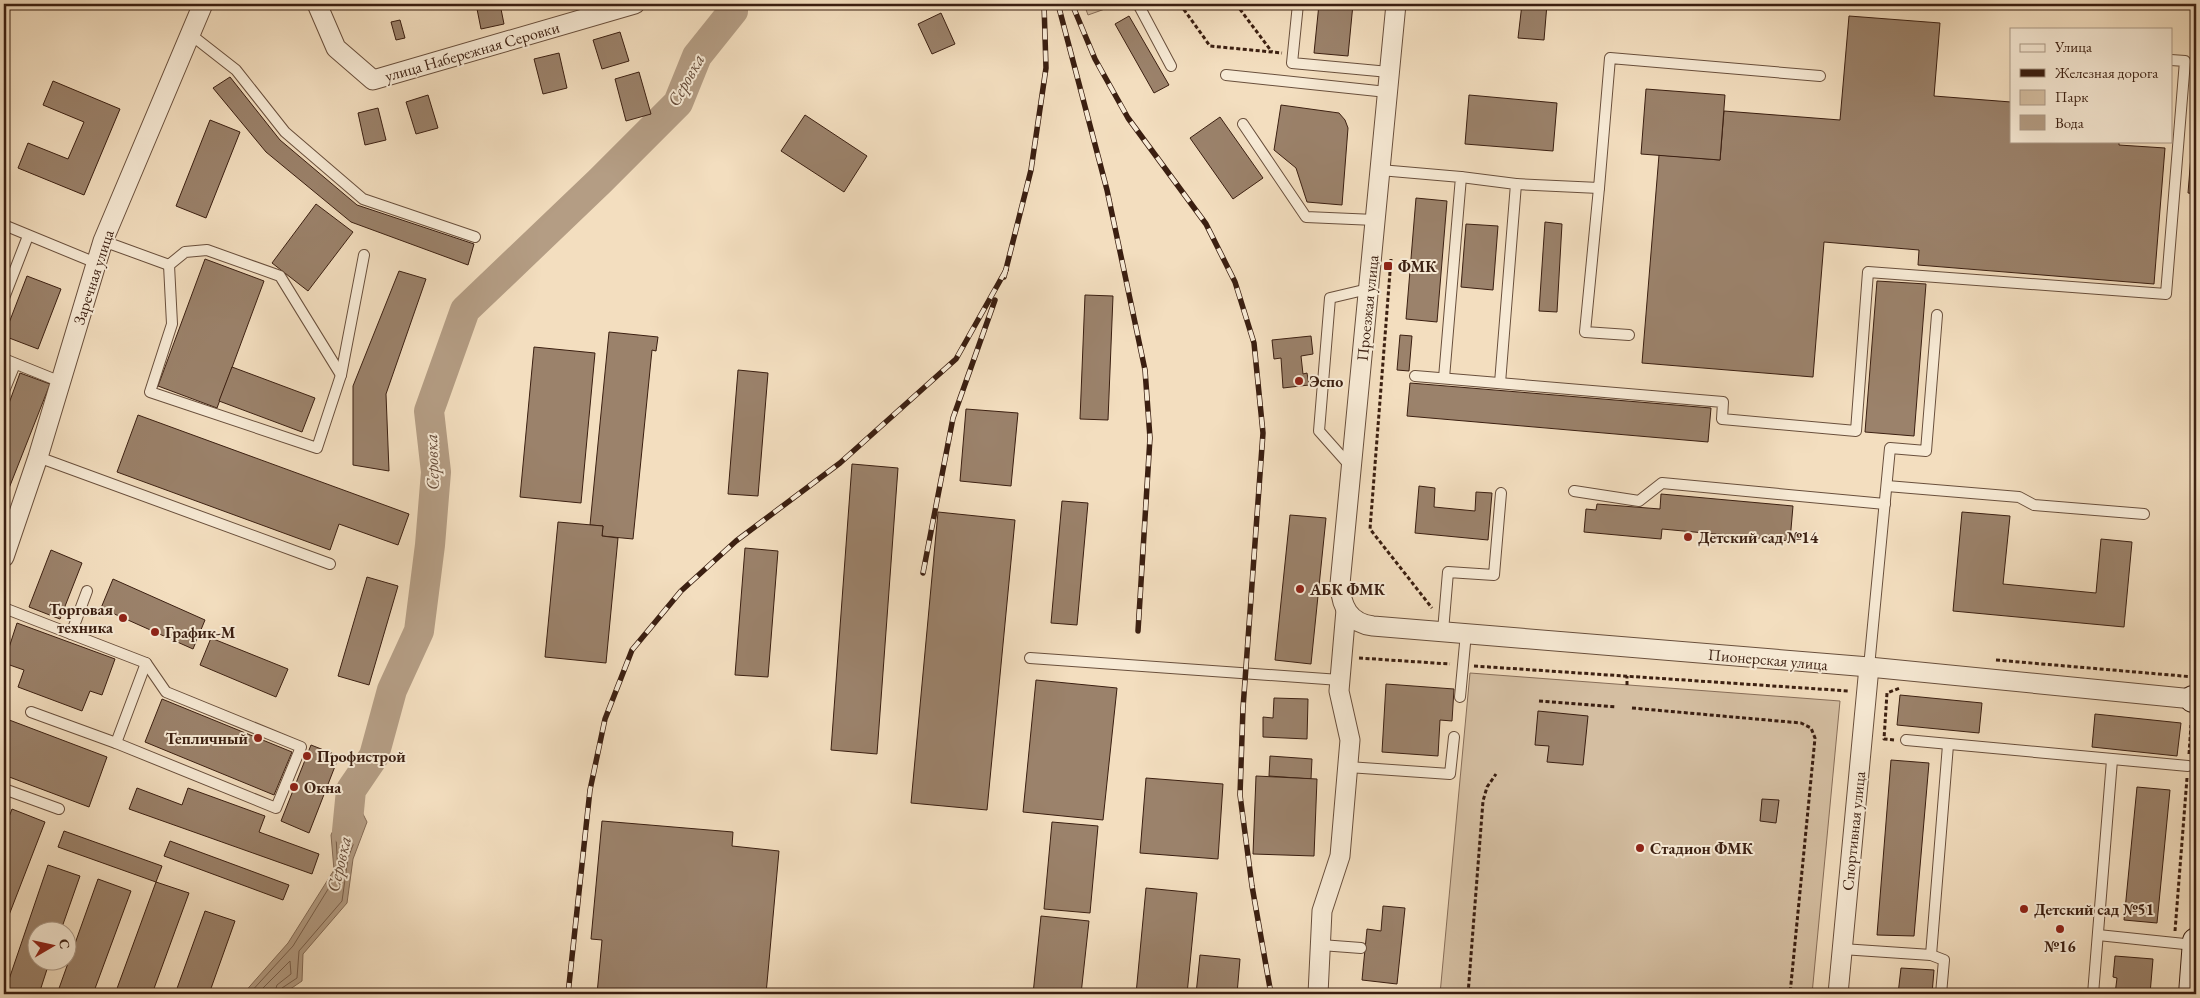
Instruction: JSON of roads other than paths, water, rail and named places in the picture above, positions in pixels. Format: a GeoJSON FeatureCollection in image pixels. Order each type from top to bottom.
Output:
{"type":"FeatureCollection","features":[{"type":"Feature","properties":{"kind":"street","name":"Заречная улица"},"geometry":{"type":"LineString","coordinates":[[4,557],[38,457],[103,240],[203,4]]}},
{"type":"Feature","properties":{"kind":"street","name":"улица Набережная Серовки"},"geometry":{"type":"LineString","coordinates":[[317,4],[336,48],[373,80],[635,4]]}},
{"type":"Feature","properties":{"kind":"street","name":"Проезжая улица"},"geometry":{"type":"LineString","coordinates":[[1318,994],[1322,911],[1340,856],[1348,767],[1350,740],[1339,691],[1346,610],[1342,603],[1340,584],[1396,4]]}},
{"type":"Feature","properties":{"kind":"street","name":"Пионерская улица"},"geometry":{"type":"LineString","coordinates":[[1346,610],[1353,620],[1362,624],[1869,668],[2195,699]]}},
{"type":"Feature","properties":{"kind":"street","name":"Спортивная улица"},"geometry":{"type":"LineString","coordinates":[[1838,994],[1869,668]]}},
{"type":"Feature","properties":{"kind":"street"},"geometry":{"type":"LineString","coordinates":[[2189,943],[2192,994]]}},
{"type":"Feature","properties":{"kind":"lane"},"geometry":{"type":"LineString","coordinates":[[1138,4],[1171,66]]}},
{"type":"Feature","properties":{"kind":"lane"},"geometry":{"type":"LineString","coordinates":[[1298,4],[1292,63],[1389,72]]}},
{"type":"Feature","properties":{"kind":"lane"},"geometry":{"type":"LineString","coordinates":[[190,34],[236,70],[285,132],[363,199],[475,237]]}},
{"type":"Feature","properties":{"kind":"lane"},"geometry":{"type":"LineString","coordinates":[[1629,335],[1585,332],[1610,58],[1820,76]]}},
{"type":"Feature","properties":{"kind":"lane"},"geometry":{"type":"LineString","coordinates":[[1415,376],[1723,402],[1722,419],[1856,431],[1868,272],[2166,294],[2185,61],[2172,60]]}},
{"type":"Feature","properties":{"kind":"lane"},"geometry":{"type":"LineString","coordinates":[[1226,75],[1387,92]]}},
{"type":"Feature","properties":{"kind":"lane"},"geometry":{"type":"LineString","coordinates":[[1243,124],[1306,217],[1375,220]]}},
{"type":"Feature","properties":{"kind":"lane"},"geometry":{"type":"LineString","coordinates":[[1380,170],[1516,184],[1599,188]]}},
{"type":"Feature","properties":{"kind":"lane"},"geometry":{"type":"LineString","coordinates":[[1444,378],[1461,177]]}},
{"type":"Feature","properties":{"kind":"lane"},"geometry":{"type":"LineString","coordinates":[[1500,383],[1516,184]]}},
{"type":"Feature","properties":{"kind":"lane"},"geometry":{"type":"LineString","coordinates":[[4,225],[96,263]]}},
{"type":"Feature","properties":{"kind":"lane"},"geometry":{"type":"LineString","coordinates":[[4,298],[28,236]]}},
{"type":"Feature","properties":{"kind":"lane"},"geometry":{"type":"LineString","coordinates":[[103,240],[169,265]]}},
{"type":"Feature","properties":{"kind":"lane"},"geometry":{"type":"LineString","coordinates":[[169,265],[185,252],[208,250],[280,276],[341,375]]}},
{"type":"Feature","properties":{"kind":"lane"},"geometry":{"type":"LineString","coordinates":[[169,265],[172,324],[150,392],[317,448],[341,375],[364,255]]}},
{"type":"Feature","properties":{"kind":"lane"},"geometry":{"type":"LineString","coordinates":[[1351,467],[1319,431],[1330,298],[1368,289]]}},
{"type":"Feature","properties":{"kind":"lane"},"geometry":{"type":"LineString","coordinates":[[1869,668],[1890,448],[1926,451],[1937,315]]}},
{"type":"Feature","properties":{"kind":"lane"},"geometry":{"type":"LineString","coordinates":[[4,359],[61,382]]}},
{"type":"Feature","properties":{"kind":"lane"},"geometry":{"type":"LineString","coordinates":[[4,391],[15,364]]}},
{"type":"Feature","properties":{"kind":"lane"},"geometry":{"type":"LineString","coordinates":[[38,457],[330,564]]}},
{"type":"Feature","properties":{"kind":"lane"},"geometry":{"type":"LineString","coordinates":[[1574,492],[1639,501],[1662,483],[1885,504]]}},
{"type":"Feature","properties":{"kind":"lane"},"geometry":{"type":"LineString","coordinates":[[1887,486],[2019,497],[2034,505],[2144,514]]}},
{"type":"Feature","properties":{"kind":"lane"},"geometry":{"type":"LineString","coordinates":[[1443,631],[1448,572],[1494,575],[1501,493]]}},
{"type":"Feature","properties":{"kind":"lane"},"geometry":{"type":"LineString","coordinates":[[71,634],[87,591]]}},
{"type":"Feature","properties":{"kind":"lane"},"geometry":{"type":"LineString","coordinates":[[4,608],[146,663],[166,692],[301,747],[276,808],[116,743],[31,712]]}},
{"type":"Feature","properties":{"kind":"lane"},"geometry":{"type":"LineString","coordinates":[[1460,697],[1466,633]]}},
{"type":"Feature","properties":{"kind":"lane"},"geometry":{"type":"LineString","coordinates":[[1030,658],[1340,680]]}},
{"type":"Feature","properties":{"kind":"lane"},"geometry":{"type":"LineString","coordinates":[[116,743],[146,663]]}},
{"type":"Feature","properties":{"kind":"lane"},"geometry":{"type":"LineString","coordinates":[[1348,767],[1450,774],[1454,738]]}},
{"type":"Feature","properties":{"kind":"lane"},"geometry":{"type":"LineString","coordinates":[[1906,740],[2188,766]]}},
{"type":"Feature","properties":{"kind":"lane"},"geometry":{"type":"LineString","coordinates":[[1931,955],[1948,745]]}},
{"type":"Feature","properties":{"kind":"lane"},"geometry":{"type":"LineString","coordinates":[[2093,994],[2112,760]]}},
{"type":"Feature","properties":{"kind":"lane"},"geometry":{"type":"LineString","coordinates":[[4,789],[59,810]]}},
{"type":"Feature","properties":{"kind":"lane"},"geometry":{"type":"LineString","coordinates":[[2098,935],[2189,943]]}},
{"type":"Feature","properties":{"kind":"lane"},"geometry":{"type":"LineString","coordinates":[[1321,945],[1361,948]]}},
{"type":"Feature","properties":{"kind":"lane"},"geometry":{"type":"LineString","coordinates":[[1842,948],[1931,955],[1944,960],[1941,994]]}},
{"type":"Feature","properties":{"kind":"water"},"geometry":{"type":"Polygon","coordinates":[[[351,790],[367,822],[353,859],[347,903],[303,954],[302,981],[283,994],[243,994],[288,943],[334,870],[331,835],[351,790]]]}},
{"type":"Feature","properties":{"kind":"waterway","name":"Серовка"},"geometry":{"type":"LineString","coordinates":[[347,831],[351,790],[374,756],[392,690],[419,631],[430,545],[436,472],[429,411],[465,310],[600,181],[678,103],[697,56],[733,11],[732,4]]}},
{"type":"Feature","properties":{"kind":"railway"},"geometry":{"type":"LineString","coordinates":[[1004,277],[1031,170],[1046,68],[1044,4]]}},
{"type":"Feature","properties":{"kind":"railway"},"geometry":{"type":"LineString","coordinates":[[1058,4],[1107,190],[1145,370],[1150,438],[1138,631]]}},
{"type":"Feature","properties":{"kind":"railway"},"geometry":{"type":"LineString","coordinates":[[1072,4],[1095,59],[1128,118],[1206,224],[1235,282],[1254,343],[1263,433],[1243,708],[1240,795],[1252,886],[1271,994]]}},
{"type":"Feature","properties":{"kind":"railway"},"geometry":{"type":"LineString","coordinates":[[568,994],[590,790],[605,719],[632,650],[681,591],[736,541],[840,463],[956,359],[1006,270]]}},
{"type":"Feature","properties":{"kind":"railway"},"geometry":{"type":"LineString","coordinates":[[923,573],[953,418],[995,300]]}},
{"type":"Feature","properties":{"kind":"place","name":"ФМК"},"geometry":{"type":"Point","coordinates":[1388,266]}},
{"type":"Feature","properties":{"kind":"place","name":"Эспо"},"geometry":{"type":"Point","coordinates":[1299,381]}},
{"type":"Feature","properties":{"kind":"place","name":"Детский сад №14"},"geometry":{"type":"Point","coordinates":[1688,537]}},
{"type":"Feature","properties":{"kind":"place","name":"АБК ФМК"},"geometry":{"type":"Point","coordinates":[1300,589]}},
{"type":"Feature","properties":{"kind":"place","name":"Торговая техника"},"geometry":{"type":"Point","coordinates":[123,618]}},
{"type":"Feature","properties":{"kind":"place","name":"График-М"},"geometry":{"type":"Point","coordinates":[155,632]}},
{"type":"Feature","properties":{"kind":"place","name":"Тепличный"},"geometry":{"type":"Point","coordinates":[258,738]}},
{"type":"Feature","properties":{"kind":"place","name":"Профистрой"},"geometry":{"type":"Point","coordinates":[307,756]}},
{"type":"Feature","properties":{"kind":"place","name":"Окна"},"geometry":{"type":"Point","coordinates":[294,787]}},
{"type":"Feature","properties":{"kind":"place","name":"Стадион ФМК"},"geometry":{"type":"Point","coordinates":[1640,848]}},
{"type":"Feature","properties":{"kind":"place","name":"Детский сад №51"},"geometry":{"type":"Point","coordinates":[2024,909]}},
{"type":"Feature","properties":{"kind":"place","name":"№16"},"geometry":{"type":"Point","coordinates":[2060,929]}}]}
